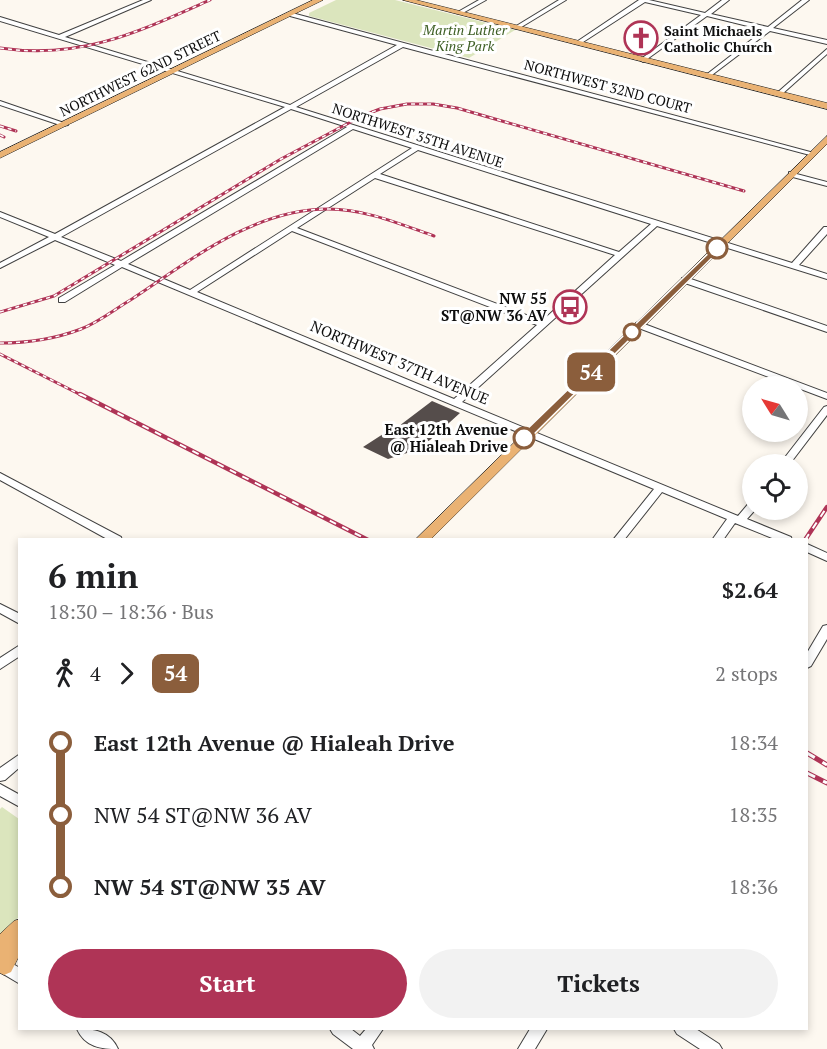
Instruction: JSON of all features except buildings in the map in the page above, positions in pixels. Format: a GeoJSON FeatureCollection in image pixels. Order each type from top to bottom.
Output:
{"type":"FeatureCollection","features":[{"type":"Feature","properties":{"kind":"main road","name":"NORTHWEST 62ND STREET"},"geometry":{"type":"LineString","coordinates":[[0,155],[175,72],[319,0]]}},
{"type":"Feature","properties":{"kind":"main road","name":"NORTHWEST 62ND STREET"},"geometry":{"type":"LineString","coordinates":[[292,15],[330,0]]}},
{"type":"Feature","properties":{"kind":"main road"},"geometry":{"type":"LineString","coordinates":[[407,0],[827,106]]}},
{"type":"Feature","properties":{"kind":"main road"},"geometry":{"type":"LineString","coordinates":[[424,538],[827,139]]}},
{"type":"Feature","properties":{"kind":"main road"},"geometry":{"type":"LineString","coordinates":[[0,946],[18,929]]}},
{"type":"Feature","properties":{"kind":"main road"},"geometry":{"type":"LineString","coordinates":[[8,971],[10,951],[18,942]]}},
{"type":"Feature","properties":{"kind":"main road"},"geometry":{"type":"LineString","coordinates":[[8,971],[18,954]]}},
{"type":"Feature","properties":{"kind":"street"},"geometry":{"type":"LineString","coordinates":[[60,37],[148,0]]}},
{"type":"Feature","properties":{"kind":"street"},"geometry":{"type":"LineString","coordinates":[[459,13],[483,0]]}},
{"type":"Feature","properties":{"kind":"street"},"geometry":{"type":"LineString","coordinates":[[516,28],[563,0]]}},
{"type":"Feature","properties":{"kind":"street"},"geometry":{"type":"LineString","coordinates":[[578,43],[644,0],[827,42]]}},
{"type":"Feature","properties":{"kind":"street"},"geometry":{"type":"LineString","coordinates":[[643,60],[726,0]]}},
{"type":"Feature","properties":{"kind":"street"},"geometry":{"type":"LineString","coordinates":[[708,76],[806,0]]}},
{"type":"Feature","properties":{"kind":"street","name":"NORTHWEST 32ND COURT"},"geometry":{"type":"LineString","coordinates":[[292,15],[813,154]]}},
{"type":"Feature","properties":{"kind":"street","name":"NORTHWEST 35TH AVENUE"},"geometry":{"type":"LineString","coordinates":[[0,19],[291,107],[827,277]]}},
{"type":"Feature","properties":{"kind":"street"},"geometry":{"type":"LineString","coordinates":[[0,266],[402,45]]}},
{"type":"Feature","properties":{"kind":"street"},"geometry":{"type":"LineString","coordinates":[[779,94],[827,51]]}},
{"type":"Feature","properties":{"kind":"street"},"geometry":{"type":"LineString","coordinates":[[0,103],[65,124]]}},
{"type":"Feature","properties":{"kind":"street"},"geometry":{"type":"LineString","coordinates":[[62,300],[351,127]]}},
{"type":"Feature","properties":{"kind":"street"},"geometry":{"type":"LineString","coordinates":[[192,292],[416,148]]}},
{"type":"Feature","properties":{"kind":"street"},"geometry":{"type":"LineString","coordinates":[[792,174],[827,184]]}},
{"type":"Feature","properties":{"kind":"street"},"geometry":{"type":"LineString","coordinates":[[374,175],[620,254]]}},
{"type":"Feature","properties":{"kind":"street","name":"NORTHWEST 37TH AVENUE"},"geometry":{"type":"LineString","coordinates":[[0,214],[782,538]]}},
{"type":"Feature","properties":{"kind":"street"},"geometry":{"type":"LineString","coordinates":[[456,402],[656,223]]}},
{"type":"Feature","properties":{"kind":"street"},"geometry":{"type":"LineString","coordinates":[[291,228],[543,324]]}},
{"type":"Feature","properties":{"kind":"street"},"geometry":{"type":"LineString","coordinates":[[794,266],[827,229]]}},
{"type":"Feature","properties":{"kind":"street"},"geometry":{"type":"LineString","coordinates":[[685,280],[827,329]]}},
{"type":"Feature","properties":{"kind":"street"},"geometry":{"type":"LineString","coordinates":[[639,325],[827,396]]}},
{"type":"Feature","properties":{"kind":"street"},"geometry":{"type":"LineString","coordinates":[[792,454],[827,409]]}},
{"type":"Feature","properties":{"kind":"street"},"geometry":{"type":"LineString","coordinates":[[0,476],[113,538]]}},
{"type":"Feature","properties":{"kind":"street"},"geometry":{"type":"LineString","coordinates":[[620,538],[661,487]]}},
{"type":"Feature","properties":{"kind":"street"},"geometry":{"type":"LineString","coordinates":[[719,538],[742,515]]}},
{"type":"Feature","properties":{"kind":"street"},"geometry":{"type":"LineString","coordinates":[[808,548],[827,557]]}},
{"type":"Feature","properties":{"kind":"street"},"geometry":{"type":"LineString","coordinates":[[0,608],[18,619]]}},
{"type":"Feature","properties":{"kind":"street"},"geometry":{"type":"LineString","coordinates":[[808,661],[827,629]]}},
{"type":"Feature","properties":{"kind":"street"},"geometry":{"type":"LineString","coordinates":[[0,664],[18,650]]}},
{"type":"Feature","properties":{"kind":"street"},"geometry":{"type":"LineString","coordinates":[[0,776],[18,761]]}},
{"type":"Feature","properties":{"kind":"street"},"geometry":{"type":"LineString","coordinates":[[0,789],[18,801]]}},
{"type":"Feature","properties":{"kind":"street"},"geometry":{"type":"LineString","coordinates":[[86,1030],[106,1048]]}},
{"type":"Feature","properties":{"kind":"street"},"geometry":{"type":"LineString","coordinates":[[339,1030],[364,1048],[374,1030]]}},
{"type":"Feature","properties":{"kind":"street"},"geometry":{"type":"LineString","coordinates":[[526,1049],[538,1030]]}},
{"type":"Feature","properties":{"kind":"street"},"geometry":{"type":"LineString","coordinates":[[684,1030],[714,1049]]}},
{"type":"Feature","properties":{"kind":"green space","name":"Martin Luther King Park"},"geometry":{"type":"Polygon","coordinates":[[[336,0],[395,0],[515,30],[469,58],[309,16],[309,13],[336,0]]]}},
{"type":"Feature","properties":{"kind":"green space"},"geometry":{"type":"Polygon","coordinates":[[[2,807],[18,818],[18,918],[0,935],[0,809],[2,807]]]}},
{"type":"Feature","properties":{"kind":"railway"},"geometry":{"type":"LineString","coordinates":[[0,48],[29,51],[83,47],[158,23],[210,0]]}},
{"type":"Feature","properties":{"kind":"railway"},"geometry":{"type":"LineString","coordinates":[[0,312],[54,296],[281,159],[362,116],[380,109],[407,104],[433,104],[457,108],[744,191]]}},
{"type":"Feature","properties":{"kind":"railway"},"geometry":{"type":"LineString","coordinates":[[0,126],[16,131]]}},
{"type":"Feature","properties":{"kind":"railway"},"geometry":{"type":"LineString","coordinates":[[0,135],[4,137]]}},
{"type":"Feature","properties":{"kind":"railway"},"geometry":{"type":"LineString","coordinates":[[0,343],[51,338],[88,326],[224,239],[249,227],[301,211],[328,209],[355,212],[382,218],[434,236]]}},
{"type":"Feature","properties":{"kind":"railway"},"geometry":{"type":"LineString","coordinates":[[0,354],[83,396]]}},
{"type":"Feature","properties":{"kind":"railway"},"geometry":{"type":"LineString","coordinates":[[80,394],[364,538]]}},
{"type":"Feature","properties":{"kind":"railway"},"geometry":{"type":"LineString","coordinates":[[806,538],[827,507]]}},
{"type":"Feature","properties":{"kind":"railway"},"geometry":{"type":"LineString","coordinates":[[808,754],[827,765]]}},
{"type":"Feature","properties":{"kind":"railway"},"geometry":{"type":"LineString","coordinates":[[808,774],[827,783]]}},
{"type":"Feature","properties":{"kind":"bus line","name":"54"},"geometry":{"type":"LineString","coordinates":[[524,438],[717,248]]}},
{"type":"Feature","properties":{"kind":"place","name":"Saint Michaels Catholic Church"},"geometry":{"type":"Point","coordinates":[641,38]}},
{"type":"Feature","properties":{"kind":"place","name":"NW 55 ST@NW 36 AV"},"geometry":{"type":"Point","coordinates":[570,307]}},
{"type":"Feature","properties":{"kind":"place","name":"East 12th Avenue @ Hialeah Drive"},"geometry":{"type":"Point","coordinates":[524,438]}}]}
